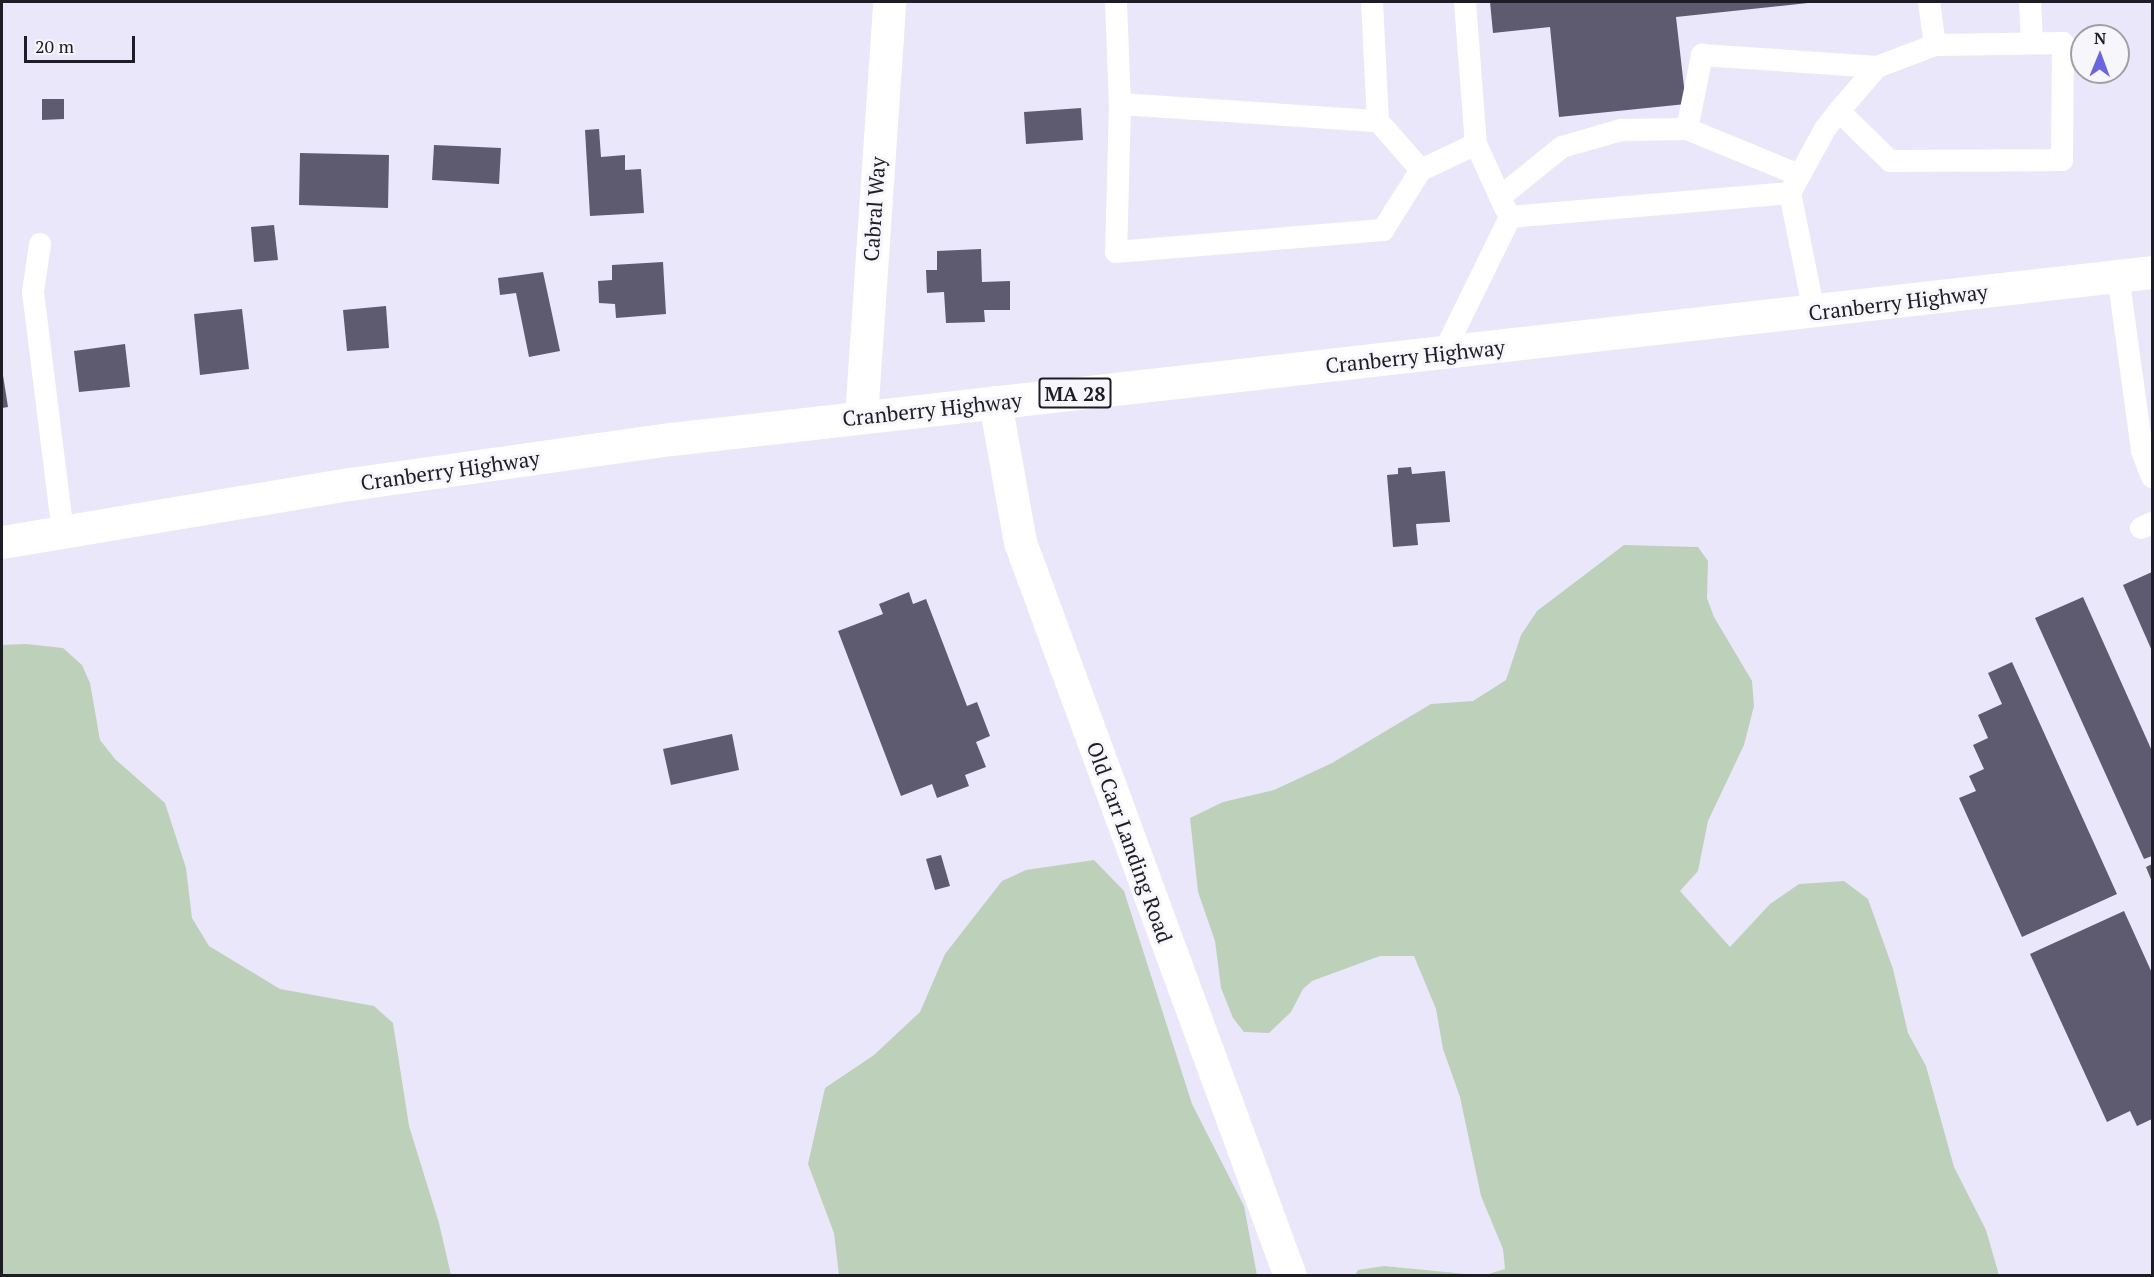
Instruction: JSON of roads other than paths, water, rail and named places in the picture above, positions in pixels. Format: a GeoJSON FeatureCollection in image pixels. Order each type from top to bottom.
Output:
{"type":"FeatureCollection","features":[{"type":"Feature","properties":{"kind":"main road","name":"Cabral Way"},"geometry":{"type":"LineString","coordinates":[[861,417],[889,2]]}},
{"type":"Feature","properties":{"kind":"main road","name":"Cranberry Highway"},"geometry":{"type":"LineString","coordinates":[[2,542],[384,479],[671,439],[1814,312],[2152,272]]}},
{"type":"Feature","properties":{"kind":"main road","name":"Old Carr Landing Road"},"geometry":{"type":"LineString","coordinates":[[995,402],[1020,542],[1290,1275]]}},
{"type":"Feature","properties":{"kind":"lane"},"geometry":{"type":"LineString","coordinates":[[1116,2],[1120,104],[1116,252],[1383,230],[1421,170],[1476,144]]}},
{"type":"Feature","properties":{"kind":"lane"},"geometry":{"type":"LineString","coordinates":[[1372,2],[1378,121],[1421,170]]}},
{"type":"Feature","properties":{"kind":"lane"},"geometry":{"type":"LineString","coordinates":[[1464,2],[1476,144],[1505,207]]}},
{"type":"Feature","properties":{"kind":"lane"},"geometry":{"type":"LineString","coordinates":[[1929,2],[1935,45]]}},
{"type":"Feature","properties":{"kind":"lane"},"geometry":{"type":"LineString","coordinates":[[2030,2],[2032,43]]}},
{"type":"Feature","properties":{"kind":"lane"},"geometry":{"type":"LineString","coordinates":[[1687,129],[1702,55],[1876,67],[1935,45],[2063,43],[2062,160],[1890,161],[1839,111]]}},
{"type":"Feature","properties":{"kind":"lane"},"geometry":{"type":"LineString","coordinates":[[1814,312],[1795,184],[1839,111],[1876,67]]}},
{"type":"Feature","properties":{"kind":"lane"},"geometry":{"type":"LineString","coordinates":[[1120,104],[1378,121]]}},
{"type":"Feature","properties":{"kind":"lane"},"geometry":{"type":"LineString","coordinates":[[1444,352],[1505,207],[1562,147],[1621,130],[1687,129],[1795,184]]}},
{"type":"Feature","properties":{"kind":"lane"},"geometry":{"type":"LineString","coordinates":[[1505,207],[1795,184]]}},
{"type":"Feature","properties":{"kind":"lane"},"geometry":{"type":"LineString","coordinates":[[40,244],[33,292],[63,532]]}},
{"type":"Feature","properties":{"kind":"lane"},"geometry":{"type":"LineString","coordinates":[[2118,275],[2142,451],[2152,477]]}}]}
